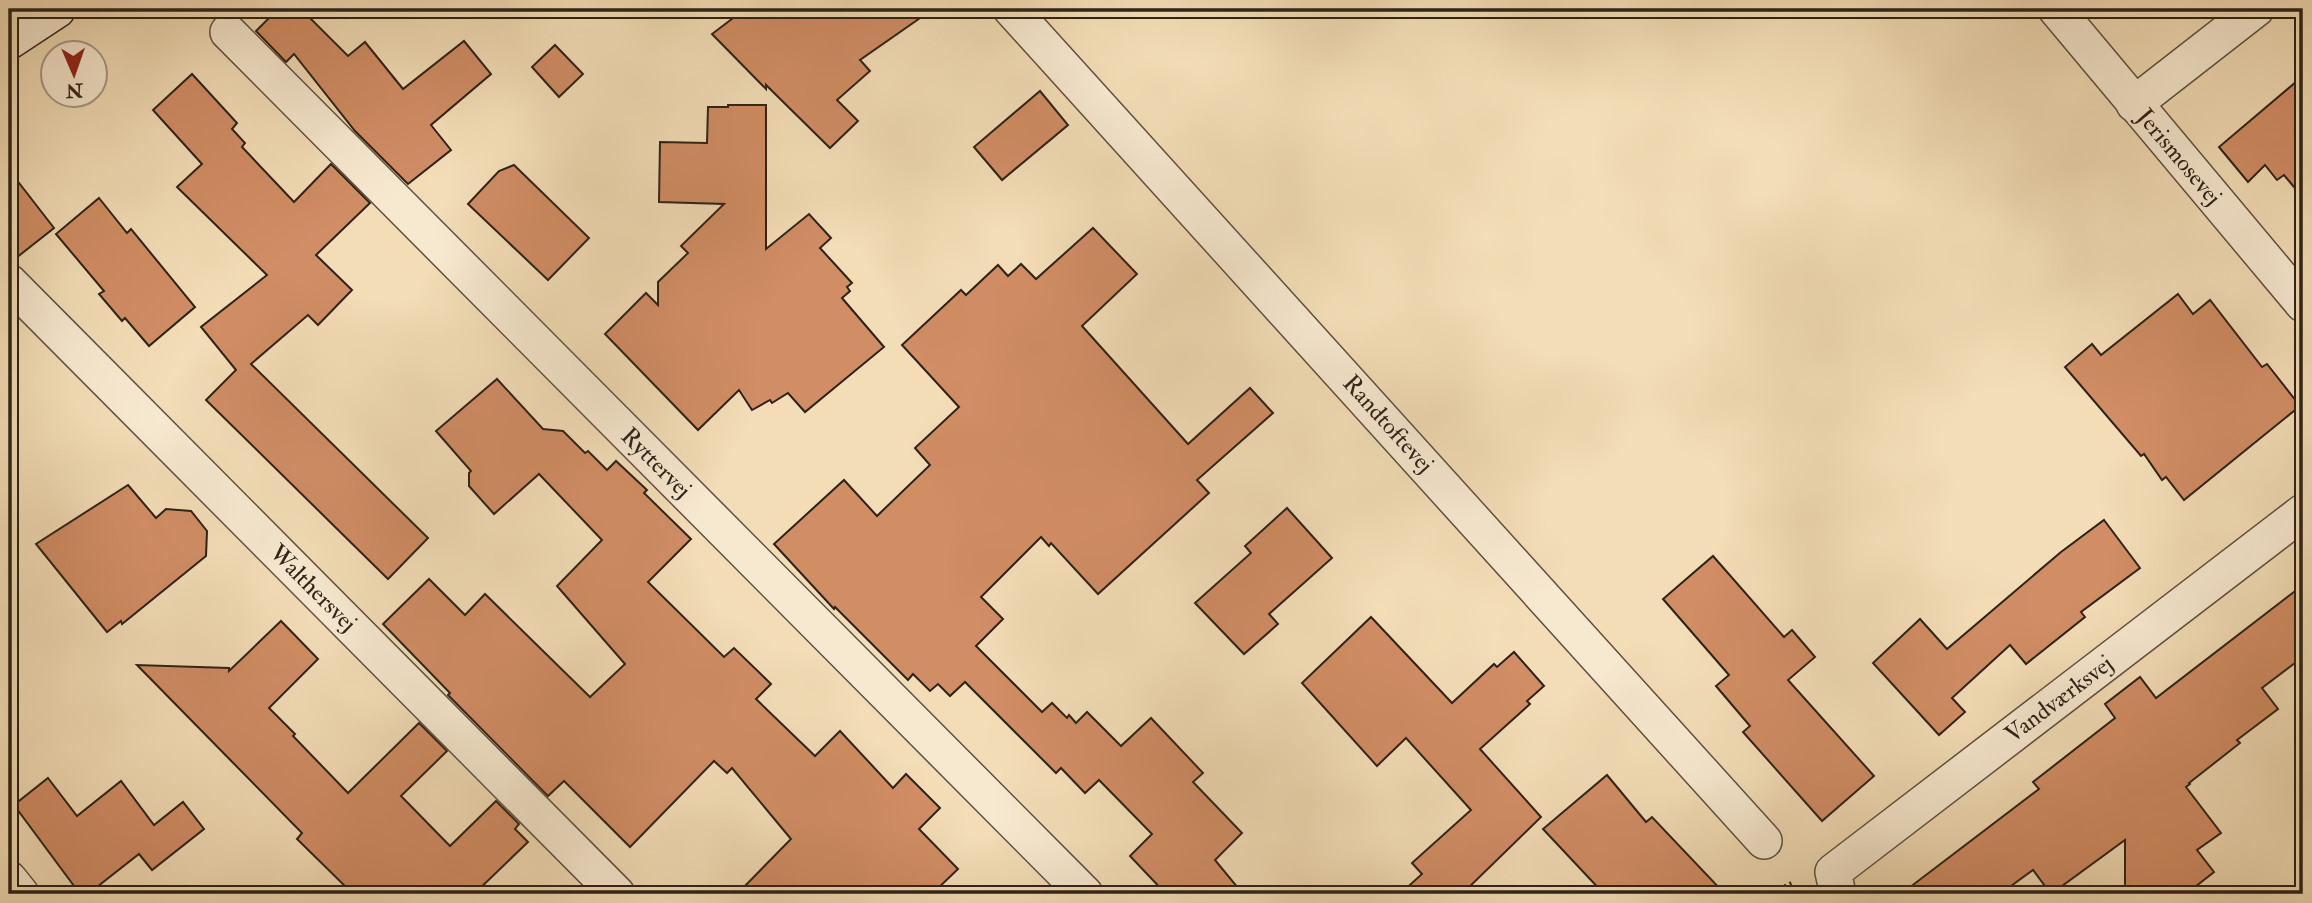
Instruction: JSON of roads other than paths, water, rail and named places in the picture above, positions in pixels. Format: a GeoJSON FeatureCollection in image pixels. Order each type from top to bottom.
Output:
{"type":"FeatureCollection","features":[{"type":"Feature","properties":{"kind":"main road"},"geometry":{"type":"LineString","coordinates":[[9,40],[56,9]]}},
{"type":"Feature","properties":{"kind":"street","name":"Randtoftevej"},"geometry":{"type":"LineString","coordinates":[[1011,9],[1764,841]]}},
{"type":"Feature","properties":{"kind":"street","name":"Jerismosevej"},"geometry":{"type":"LineString","coordinates":[[2056,9],[2303,304]]}},
{"type":"Feature","properties":{"kind":"street"},"geometry":{"type":"LineString","coordinates":[[2134,104],[2256,9]]}},
{"type":"Feature","properties":{"kind":"street","name":"Ryttervej"},"geometry":{"type":"LineString","coordinates":[[228,32],[1085,894]]}},
{"type":"Feature","properties":{"kind":"street","name":"Walthersvej"},"geometry":{"type":"LineString","coordinates":[[9,282],[617,894]]}},
{"type":"Feature","properties":{"kind":"street","name":"Vandværksvej"},"geometry":{"type":"LineString","coordinates":[[1838,894],[1833,872],[2303,512]]}},
{"type":"Feature","properties":{"kind":"street"},"geometry":{"type":"LineString","coordinates":[[9,879],[21,894]]}}]}
